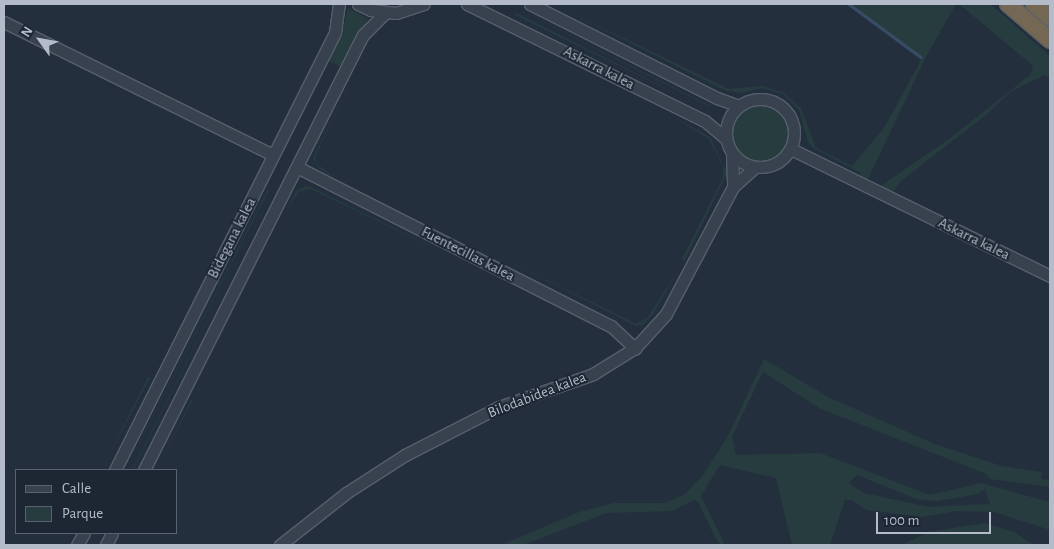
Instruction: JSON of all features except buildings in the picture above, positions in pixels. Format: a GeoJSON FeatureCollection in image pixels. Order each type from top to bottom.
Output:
{"type":"FeatureCollection","features":[{"type":"Feature","properties":{"kind":"highway"},"geometry":{"type":"LineString","coordinates":[[1008,4],[1050,40]]}},
{"type":"Feature","properties":{"kind":"highway"},"geometry":{"type":"LineString","coordinates":[[1034,4],[1050,18]]}},
{"type":"Feature","properties":{"kind":"street","name":"Bidegana kalea"},"geometry":{"type":"LineString","coordinates":[[116,469],[335,32],[339,4]]}},
{"type":"Feature","properties":{"kind":"street"},"geometry":{"type":"LineString","coordinates":[[358,4],[385,13],[406,11],[424,4]]}},
{"type":"Feature","properties":{"kind":"street","name":"Askarra kalea"},"geometry":{"type":"LineString","coordinates":[[467,4],[705,120],[725,138]]}},
{"type":"Feature","properties":{"kind":"street","name":"Askarra kalea"},"geometry":{"type":"LineString","coordinates":[[530,4],[717,98],[739,106]]}},
{"type":"Feature","properties":{"kind":"street","name":"Bidegana kalea"},"geometry":{"type":"LineString","coordinates":[[145,469],[363,35],[385,13]]}},
{"type":"Feature","properties":{"kind":"street"},"geometry":{"type":"LineString","coordinates":[[4,22],[273,155]]}},
{"type":"Feature","properties":{"kind":"street"},"geometry":{"type":"LineString","coordinates":[[761,99],[782,107],[794,126],[791,149],[779,162],[754,168],[732,154],[725,138],[728,120],[739,106],[761,99]]}},
{"type":"Feature","properties":{"kind":"street","name":"Askarra kalea"},"geometry":{"type":"LineString","coordinates":[[791,149],[1050,276]]}},
{"type":"Feature","properties":{"kind":"street","name":"Bilodabidea kalea"},"geometry":{"type":"LineString","coordinates":[[732,154],[733,187]]}},
{"type":"Feature","properties":{"kind":"street","name":"Fuentecillas kalea"},"geometry":{"type":"LineString","coordinates":[[297,168],[611,326],[635,348]]}},
{"type":"Feature","properties":{"kind":"street","name":"Bilodabidea kalea"},"geometry":{"type":"LineString","coordinates":[[280,545],[346,493],[405,455],[499,407],[593,374],[635,348],[671,306],[733,187],[754,168]]}},
{"type":"Feature","properties":{"kind":"green space"},"geometry":{"type":"Polygon","coordinates":[[[553,4],[729,89],[763,86],[784,93],[801,108],[816,148],[852,166],[884,128],[921,60],[846,4],[956,4],[927,55],[867,181],[859,177],[861,173],[813,148],[808,142],[799,110],[783,94],[761,88],[742,93],[726,91],[553,4]]]}},
{"type":"Feature","properties":{"kind":"green space"},"geometry":{"type":"Polygon","coordinates":[[[959,4],[990,4],[1001,13],[1050,56],[1050,79],[1045,75],[1010,92],[987,114],[901,181],[892,193],[879,187],[948,140],[1030,75],[1033,67],[959,4]]]}},
{"type":"Feature","properties":{"kind":"green space"},"geometry":{"type":"Polygon","coordinates":[[[348,8],[368,19],[341,67],[327,60],[344,25],[348,8]]]}},
{"type":"Feature","properties":{"kind":"green space"},"geometry":{"type":"Polygon","coordinates":[[[518,9],[709,105],[708,106],[518,9]]]}},
{"type":"Feature","properties":{"kind":"green space"},"geometry":{"type":"Polygon","coordinates":[[[516,13],[707,109],[515,15],[516,13]]]}},
{"type":"Feature","properties":{"kind":"green space"},"geometry":{"type":"Polygon","coordinates":[[[350,85],[315,157],[318,165],[337,178],[320,169],[313,158],[350,85]]]}},
{"type":"Feature","properties":{"kind":"green space"},"geometry":{"type":"Polygon","coordinates":[[[760,105],[771,107],[784,118],[789,134],[787,145],[776,158],[760,163],[749,161],[736,150],[731,134],[733,123],[744,110],[760,105]]]}},
{"type":"Feature","properties":{"kind":"green space"},"geometry":{"type":"Polygon","coordinates":[[[675,118],[710,137],[727,173],[685,260],[682,259],[723,178],[723,166],[709,139],[675,118]]]}},
{"type":"Feature","properties":{"kind":"green space"},"geometry":{"type":"Polygon","coordinates":[[[307,186],[454,258],[311,189],[298,192],[286,212],[296,191],[307,186]]]}},
{"type":"Feature","properties":{"kind":"green space"},"geometry":{"type":"Polygon","coordinates":[[[268,189],[269,190],[127,469],[268,189]]]}},
{"type":"Feature","properties":{"kind":"green space"},"geometry":{"type":"Polygon","coordinates":[[[272,191],[133,469],[133,469],[272,191]]]}},
{"type":"Feature","properties":{"kind":"green space"},"geometry":{"type":"Polygon","coordinates":[[[473,243],[636,324],[647,318],[680,268],[653,314],[643,325],[636,326],[473,243]]]}},
{"type":"Feature","properties":{"kind":"green space"},"geometry":{"type":"Polygon","coordinates":[[[764,359],[828,397],[935,444],[1002,466],[1042,472],[1041,479],[1050,480],[1050,487],[990,479],[986,474],[819,408],[763,372],[732,436],[736,455],[820,453],[930,495],[981,483],[1050,502],[1050,530],[994,512],[956,511],[922,517],[867,510],[851,500],[845,500],[830,545],[792,545],[776,478],[720,465],[701,496],[725,545],[721,545],[716,539],[698,502],[694,500],[672,511],[607,513],[523,545],[501,545],[579,512],[614,503],[665,503],[685,494],[703,475],[728,436],[764,359]],[[857,475],[849,483],[864,493],[929,507],[990,504],[985,489],[978,494],[937,501],[916,499],[857,475]]]}},
{"type":"Feature","properties":{"kind":"green space"},"geometry":{"type":"Polygon","coordinates":[[[148,377],[150,378],[104,465],[148,377]]]}},
{"type":"Feature","properties":{"kind":"green space"},"geometry":{"type":"Polygon","coordinates":[[[192,399],[193,400],[157,469],[192,399]]]}},
{"type":"Feature","properties":{"kind":"green space"},"geometry":{"type":"Polygon","coordinates":[[[984,523],[1015,532],[1033,545],[902,545],[928,532],[984,523]]]}},
{"type":"Feature","properties":{"kind":"waterway"},"geometry":{"type":"LineString","coordinates":[[849,4],[921,57]]}}]}
